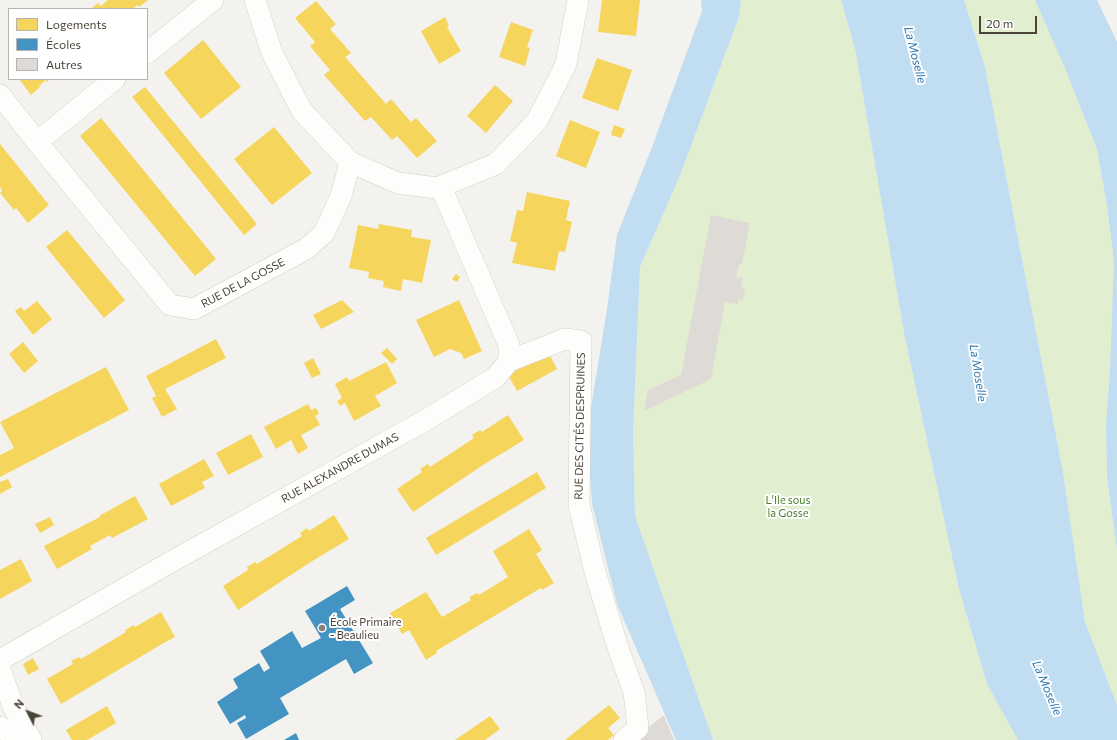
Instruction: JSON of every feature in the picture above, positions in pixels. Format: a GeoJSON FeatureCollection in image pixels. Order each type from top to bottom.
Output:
{"type":"FeatureCollection","features":[{"type":"Feature","properties":{"kind":"street"},"geometry":{"type":"LineString","coordinates":[[148,52],[213,0]]}},
{"type":"Feature","properties":{"kind":"street"},"geometry":{"type":"LineString","coordinates":[[255,0],[272,53],[302,111],[350,162],[398,183],[437,188],[496,164],[537,121],[566,64],[578,0]]}},
{"type":"Feature","properties":{"kind":"street"},"geometry":{"type":"LineString","coordinates":[[37,142],[114,80]]}},
{"type":"Feature","properties":{"kind":"street","name":"RUE DE LA GOSSE"},"geometry":{"type":"LineString","coordinates":[[0,95],[170,305],[194,309],[306,249],[324,232],[341,196],[350,162]]}},
{"type":"Feature","properties":{"kind":"street"},"geometry":{"type":"LineString","coordinates":[[441,187],[509,345],[509,361]]}},
{"type":"Feature","properties":{"kind":"street","name":"RUE DES CITÉS DESPRUINES"},"geometry":{"type":"LineString","coordinates":[[509,361],[565,339],[582,341],[579,505],[595,572],[618,648],[634,692],[638,728],[624,740]]}},
{"type":"Feature","properties":{"kind":"street","name":"RUE ALEXANDRE DUMAS"},"geometry":{"type":"LineString","coordinates":[[0,660],[169,563],[426,420],[496,377],[509,361]]}},
{"type":"Feature","properties":{"kind":"street"},"geometry":{"type":"LineString","coordinates":[[0,669],[6,711],[31,740]]}},
{"type":"Feature","properties":{"kind":"street"},"geometry":{"type":"LineString","coordinates":[[0,727],[21,740]]}},
{"type":"Feature","properties":{"kind":"green space","name":"L'Ile sous la Gosse"},"geometry":{"type":"Polygon","coordinates":[[[741,0],[841,0],[855,49],[905,338],[959,589],[987,684],[1018,740],[713,740],[635,516],[633,432],[640,267],[679,178],[739,17],[741,0]]]}},
{"type":"Feature","properties":{"kind":"green space"},"geometry":{"type":"Polygon","coordinates":[[[964,0],[1035,0],[1064,66],[1097,149],[1107,206],[1114,261],[1110,370],[1106,424],[1107,479],[1117,550],[1117,705],[1085,622],[1063,472],[985,67],[964,0]]]}},
{"type":"Feature","properties":{"kind":"water"},"geometry":{"type":"Polygon","coordinates":[[[701,0],[741,0],[739,17],[679,178],[640,267],[633,432],[635,516],[713,740],[676,740],[617,604],[592,504],[587,432],[607,309],[617,235],[652,147],[702,11],[701,0]]]}},
{"type":"Feature","properties":{"kind":"water","name":"La Moselle"},"geometry":{"type":"Polygon","coordinates":[[[841,0],[964,0],[985,67],[1063,472],[1085,622],[1117,705],[1117,740],[1018,740],[987,684],[959,589],[905,338],[855,49],[841,0]]]}},
{"type":"Feature","properties":{"kind":"water"},"geometry":{"type":"Polygon","coordinates":[[[1035,0],[1097,0],[1117,42],[1117,550],[1107,478],[1106,424],[1110,370],[1114,261],[1107,206],[1097,149],[1064,66],[1035,0]]]}},
{"type":"Feature","properties":{"kind":"building: Logements"},"geometry":{"type":"Polygon","coordinates":[[[108,0],[148,0],[139,7],[137,5],[134,8],[92,8],[98,3],[101,6],[108,0]]]}},
{"type":"Feature","properties":{"kind":"building: Logements"},"geometry":{"type":"Polygon","coordinates":[[[602,0],[640,0],[636,36],[598,32],[602,0]]]}},
{"type":"Feature","properties":{"kind":"building: Logements"},"geometry":{"type":"Polygon","coordinates":[[[316,1],[336,24],[330,29],[351,53],[345,57],[386,104],[391,99],[411,122],[416,118],[437,141],[417,158],[397,136],[392,140],[371,117],[365,121],[324,75],[330,70],[310,46],[315,42],[295,18],[316,1]]]}},
{"type":"Feature","properties":{"kind":"building: Logements"},"geometry":{"type":"Polygon","coordinates":[[[445,17],[449,26],[447,27],[461,51],[439,64],[421,31],[445,17]]]}},
{"type":"Feature","properties":{"kind":"building: Logements"},"geometry":{"type":"Polygon","coordinates":[[[511,22],[533,30],[527,47],[530,48],[525,66],[499,57],[511,22]]]}},
{"type":"Feature","properties":{"kind":"building: Logements"},"geometry":{"type":"Polygon","coordinates":[[[203,40],[241,87],[201,119],[164,73],[203,40]]]}},
{"type":"Feature","properties":{"kind":"building: Logements"},"geometry":{"type":"Polygon","coordinates":[[[597,58],[632,70],[618,111],[582,98],[597,58]]]}},
{"type":"Feature","properties":{"kind":"building: Logements"},"geometry":{"type":"Polygon","coordinates":[[[20,80],[46,80],[39,86],[40,87],[31,95],[20,80]]]}},
{"type":"Feature","properties":{"kind":"building: Logements"},"geometry":{"type":"Polygon","coordinates":[[[495,85],[513,101],[486,133],[467,116],[495,85]]]}},
{"type":"Feature","properties":{"kind":"building: Logements"},"geometry":{"type":"Polygon","coordinates":[[[145,87],[257,224],[244,235],[132,97],[145,87]]]}},
{"type":"Feature","properties":{"kind":"building: Logements"},"geometry":{"type":"Polygon","coordinates":[[[101,118],[216,259],[195,276],[80,136],[101,118]]]}},
{"type":"Feature","properties":{"kind":"building: Logements"},"geometry":{"type":"Polygon","coordinates":[[[570,120],[600,132],[586,168],[556,156],[570,120]]]}},
{"type":"Feature","properties":{"kind":"building: Logements"},"geometry":{"type":"Polygon","coordinates":[[[614,125],[625,129],[621,138],[611,135],[614,125]]]}},
{"type":"Feature","properties":{"kind":"building: Logements"},"geometry":{"type":"Polygon","coordinates":[[[274,127],[312,173],[272,205],[234,159],[274,127]]]}},
{"type":"Feature","properties":{"kind":"building: Logements"},"geometry":{"type":"Polygon","coordinates":[[[0,144],[49,205],[28,223],[16,208],[14,210],[0,193],[2,191],[0,187],[0,144]]]}},
{"type":"Feature","properties":{"kind":"building: Logements"},"geometry":{"type":"Polygon","coordinates":[[[527,192],[570,201],[566,220],[572,222],[565,252],[559,251],[555,271],[512,263],[517,243],[510,241],[517,210],[523,211],[527,192]]]}},
{"type":"Feature","properties":{"kind":"building: Logements"},"geometry":{"type":"Polygon","coordinates":[[[379,224],[412,230],[411,237],[431,240],[422,283],[403,279],[401,291],[383,287],[384,281],[368,278],[369,272],[349,268],[358,225],[378,229],[379,224]]]}},
{"type":"Feature","properties":{"kind":"building: Logements"},"geometry":{"type":"Polygon","coordinates":[[[67,230],[125,300],[104,318],[46,247],[67,230]]]}},
{"type":"Feature","properties":{"kind":"building: Logements"},"geometry":{"type":"Polygon","coordinates":[[[456,274],[460,277],[457,282],[452,279],[456,274]]]}},
{"type":"Feature","properties":{"kind":"building: Logements"},"geometry":{"type":"Polygon","coordinates":[[[342,300],[354,312],[321,329],[313,315],[342,300]]]}},
{"type":"Feature","properties":{"kind":"building: Logements"},"geometry":{"type":"Polygon","coordinates":[[[459,300],[482,351],[464,359],[461,353],[450,349],[434,357],[416,320],[459,300]]]}},
{"type":"Feature","properties":{"kind":"building: Logements"},"geometry":{"type":"Polygon","coordinates":[[[37,301],[52,319],[33,335],[15,311],[21,307],[24,311],[37,301]]]}},
{"type":"Feature","properties":{"kind":"building: Logements"},"geometry":{"type":"Polygon","coordinates":[[[216,339],[226,358],[165,389],[177,409],[162,417],[152,398],[156,396],[146,376],[216,339]]]}},
{"type":"Feature","properties":{"kind":"building: Logements"},"geometry":{"type":"Polygon","coordinates":[[[23,342],[38,361],[24,373],[9,354],[23,342]]]}},
{"type":"Feature","properties":{"kind":"building: Logements"},"geometry":{"type":"Polygon","coordinates":[[[387,348],[397,359],[392,364],[381,353],[387,348]]]}},
{"type":"Feature","properties":{"kind":"building: Logements"},"geometry":{"type":"Polygon","coordinates":[[[548,352],[557,369],[517,391],[508,375],[548,352]]]}},
{"type":"Feature","properties":{"kind":"building: Logements"},"geometry":{"type":"Polygon","coordinates":[[[313,358],[321,374],[312,378],[304,363],[313,358]]]}},
{"type":"Feature","properties":{"kind":"building: Logements"},"geometry":{"type":"Polygon","coordinates":[[[386,362],[397,383],[375,396],[381,406],[354,421],[345,403],[340,406],[337,401],[342,398],[335,384],[347,377],[349,381],[386,362]]]}},
{"type":"Feature","properties":{"kind":"building: Logements"},"geometry":{"type":"Polygon","coordinates":[[[106,367],[129,410],[0,477],[0,455],[14,448],[0,422],[106,367]]]}},
{"type":"Feature","properties":{"kind":"building: Logements"},"geometry":{"type":"Polygon","coordinates":[[[308,404],[311,410],[316,408],[319,414],[315,416],[320,425],[301,435],[308,448],[298,454],[291,440],[276,449],[264,427],[308,404]]]}},
{"type":"Feature","properties":{"kind":"building: Logements"},"geometry":{"type":"Polygon","coordinates":[[[508,415],[524,440],[483,465],[413,512],[397,489],[422,472],[420,469],[428,464],[430,467],[474,438],[472,435],[480,430],[482,432],[508,415]]]}},
{"type":"Feature","properties":{"kind":"building: Logements"},"geometry":{"type":"Polygon","coordinates":[[[251,434],[263,457],[228,475],[216,453],[251,434]]]}},
{"type":"Feature","properties":{"kind":"building: Logements"},"geometry":{"type":"Polygon","coordinates":[[[204,459],[214,476],[202,482],[205,488],[171,506],[159,484],[204,459]]]}},
{"type":"Feature","properties":{"kind":"building: Logements"},"geometry":{"type":"Polygon","coordinates":[[[537,472],[546,488],[436,555],[426,538],[537,472]]]}},
{"type":"Feature","properties":{"kind":"building: Logements"},"geometry":{"type":"Polygon","coordinates":[[[8,479],[12,487],[0,494],[0,482],[8,479]]]}},
{"type":"Feature","properties":{"kind":"building: Logements"},"geometry":{"type":"Polygon","coordinates":[[[135,496],[148,519],[112,538],[110,535],[90,546],[92,549],[57,569],[44,546],[100,517],[99,516],[135,496]]]}},
{"type":"Feature","properties":{"kind":"building: Logements"},"geometry":{"type":"Polygon","coordinates":[[[334,515],[349,539],[309,563],[238,610],[223,586],[248,570],[247,567],[255,562],[257,564],[302,536],[300,533],[307,528],[309,531],[334,515]]]}},
{"type":"Feature","properties":{"kind":"building: Logements"},"geometry":{"type":"Polygon","coordinates":[[[50,517],[54,525],[40,533],[35,524],[50,517]]]}},
{"type":"Feature","properties":{"kind":"building: Logements"},"geometry":{"type":"Polygon","coordinates":[[[529,529],[542,550],[536,554],[554,583],[542,590],[541,588],[436,651],[437,653],[426,660],[409,630],[402,634],[390,613],[426,592],[442,617],[471,600],[469,597],[478,593],[479,595],[508,577],[493,551],[529,529]]]}},
{"type":"Feature","properties":{"kind":"building: Logements"},"geometry":{"type":"Polygon","coordinates":[[[21,559],[32,581],[0,599],[0,570],[21,559]]]}},
{"type":"Feature","properties":{"kind":"building: Logements"},"geometry":{"type":"Polygon","coordinates":[[[161,612],[175,637],[61,704],[47,679],[73,664],[71,661],[79,657],[81,659],[126,632],[125,630],[134,625],[135,627],[161,612]]]}},
{"type":"Feature","properties":{"kind":"building: Logements"},"geometry":{"type":"Polygon","coordinates":[[[33,658],[39,669],[28,675],[23,664],[33,658]]]}},
{"type":"Feature","properties":{"kind":"building: Logements"},"geometry":{"type":"Polygon","coordinates":[[[609,705],[620,718],[608,728],[614,735],[608,740],[565,740],[609,705]]]}},
{"type":"Feature","properties":{"kind":"building: Logements"},"geometry":{"type":"Polygon","coordinates":[[[107,706],[116,723],[87,740],[72,740],[66,730],[107,706]]]}},
{"type":"Feature","properties":{"kind":"building: Logements"},"geometry":{"type":"Polygon","coordinates":[[[490,716],[500,729],[485,740],[455,740],[490,716]]]}},
{"type":"Feature","properties":{"kind":"building: Écoles"},"geometry":{"type":"Polygon","coordinates":[[[347,586],[355,600],[340,609],[373,663],[354,674],[346,659],[280,698],[289,714],[246,739],[237,723],[246,718],[245,715],[230,724],[217,702],[238,688],[233,679],[259,663],[264,672],[270,668],[260,651],[292,631],[302,648],[321,638],[305,611],[347,586]]]}},
{"type":"Feature","properties":{"kind":"building: Écoles"},"geometry":{"type":"Polygon","coordinates":[[[296,733],[299,740],[284,740],[296,733]]]}},
{"type":"Feature","properties":{"kind":"building: Autres"},"geometry":{"type":"Polygon","coordinates":[[[711,215],[750,223],[742,264],[739,264],[736,277],[743,278],[741,288],[745,289],[743,301],[738,300],[738,304],[725,302],[711,379],[644,411],[648,390],[681,375],[711,215]]]}},
{"type":"Feature","properties":{"kind":"building: Autres"},"geometry":{"type":"Polygon","coordinates":[[[664,715],[674,740],[633,740],[664,715]]]}},
{"type":"Feature","properties":{"kind":"place","name":"École Primaire - Beaulieu"},"geometry":{"type":"Point","coordinates":[322,628]}}]}
